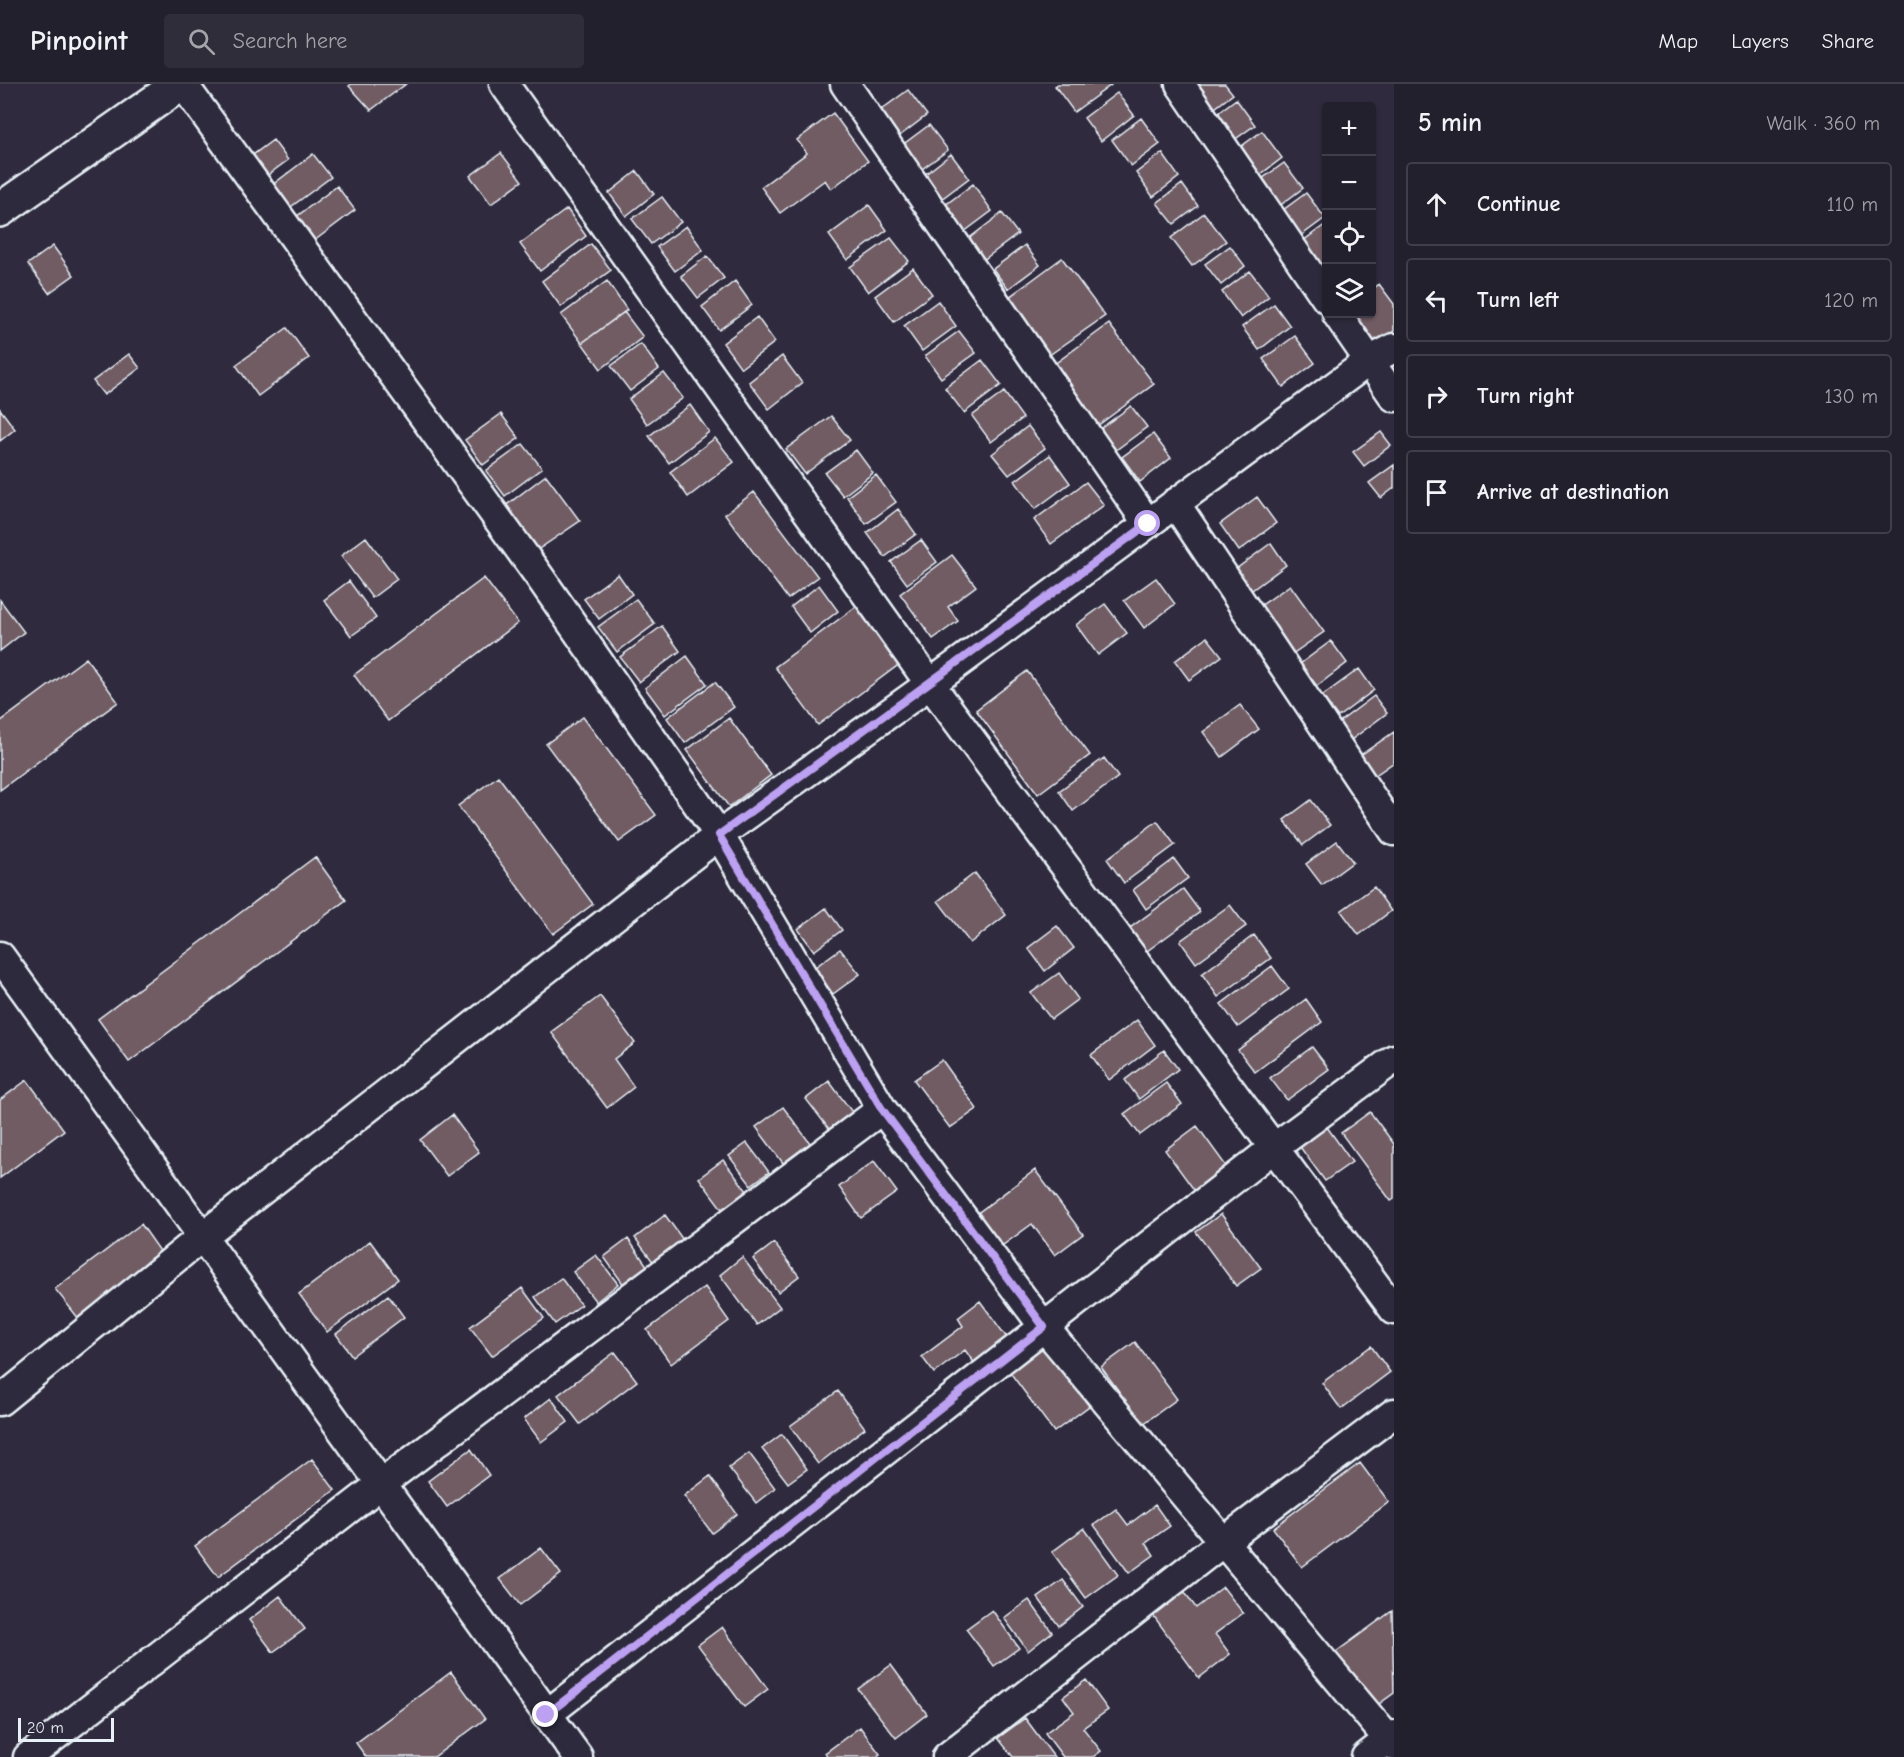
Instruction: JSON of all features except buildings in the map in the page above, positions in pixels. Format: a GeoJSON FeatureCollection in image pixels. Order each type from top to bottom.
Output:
{"type":"FeatureCollection","features":[{"type":"Feature","properties":{"kind":"street"},"geometry":{"type":"LineString","coordinates":[[0,210],[181,84],[539,576],[719,835],[882,1109],[1044,1327],[1223,1542],[1393,1740],[1366,1757]]}},
{"type":"Feature","properties":{"kind":"street"},"geometry":{"type":"LineString","coordinates":[[504,84],[930,684],[1394,1310]]}},
{"type":"Feature","properties":{"kind":"street"},"geometry":{"type":"LineString","coordinates":[[845,84],[1148,524]]}},
{"type":"Feature","properties":{"kind":"street"},"geometry":{"type":"LineString","coordinates":[[1180,84],[1322,292]]}},
{"type":"Feature","properties":{"kind":"street"},"geometry":{"type":"LineString","coordinates":[[1340,318],[1394,396]]}},
{"type":"Feature","properties":{"kind":"street"},"geometry":{"type":"LineString","coordinates":[[0,1401],[203,1236],[719,835],[930,684],[1369,361],[1394,348]]}},
{"type":"Feature","properties":{"kind":"street"},"geometry":{"type":"LineString","coordinates":[[1175,504],[1394,831]]}},
{"type":"Feature","properties":{"kind":"street"},"geometry":{"type":"LineString","coordinates":[[0,956],[578,1757]]}},
{"type":"Feature","properties":{"kind":"street"},"geometry":{"type":"LineString","coordinates":[[546,1715],[1275,1147],[1394,1059]]}},
{"type":"Feature","properties":{"kind":"street"},"geometry":{"type":"LineString","coordinates":[[28,1757],[381,1484],[882,1109]]}},
{"type":"Feature","properties":{"kind":"street"},"geometry":{"type":"LineString","coordinates":[[947,1757],[1223,1542],[1394,1413]]}},
{"type":"Feature","properties":{"kind":"route"},"geometry":{"type":"LineString","coordinates":[[546,1715],[1044,1327],[882,1109],[719,835],[1148,524]]}}]}
